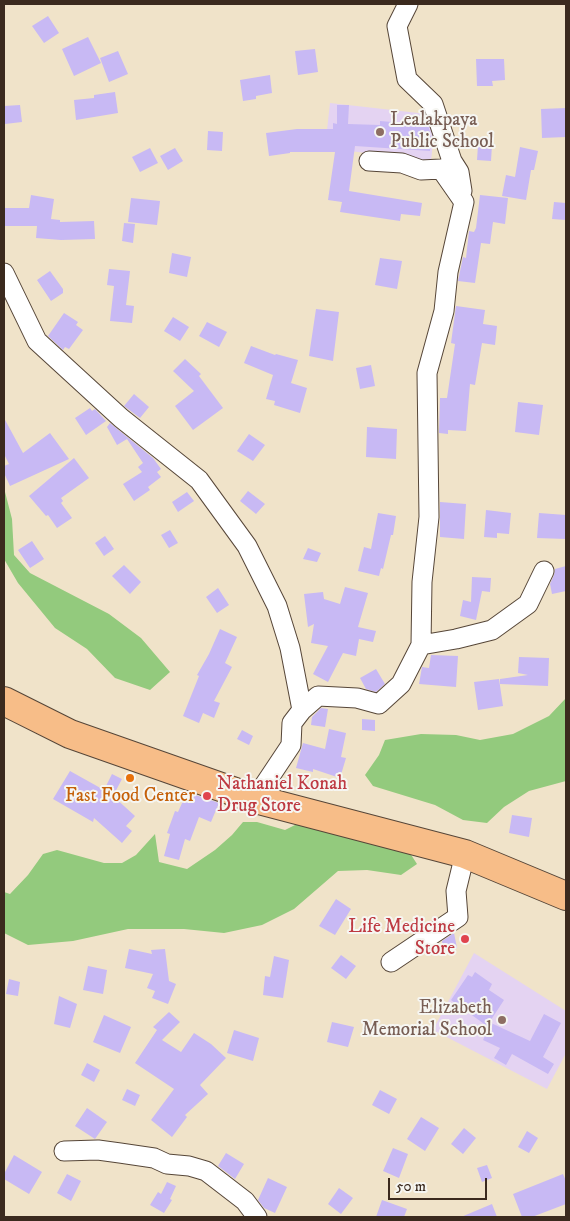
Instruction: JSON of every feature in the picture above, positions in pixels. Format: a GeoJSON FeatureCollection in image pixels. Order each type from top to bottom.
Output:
{"type":"FeatureCollection","features":[{"type":"Feature","properties":{"kind":"highway"},"geometry":{"type":"LineString","coordinates":[[4,701],[70,734],[255,799],[465,854],[566,896]]}},
{"type":"Feature","properties":{"kind":"street"},"geometry":{"type":"LineString","coordinates":[[255,799],[291,745],[292,724],[302,710],[318,696],[357,698],[379,704],[401,684],[421,645],[422,582],[428,517],[427,373],[444,311],[448,272],[464,202],[458,172],[452,161],[434,104],[407,79],[397,26],[408,4]]}},
{"type":"Feature","properties":{"kind":"street"},"geometry":{"type":"LineString","coordinates":[[369,161],[402,163],[421,170],[441,168],[464,202]]}},
{"type":"Feature","properties":{"kind":"street"},"geometry":{"type":"LineString","coordinates":[[4,273],[38,341],[121,418],[199,480],[247,546],[277,606],[290,648],[302,710]]}},
{"type":"Feature","properties":{"kind":"street"},"geometry":{"type":"LineString","coordinates":[[421,645],[492,630],[528,604],[544,571]]}},
{"type":"Feature","properties":{"kind":"street"},"geometry":{"type":"LineString","coordinates":[[391,962],[458,917],[456,890],[465,854]]}},
{"type":"Feature","properties":{"kind":"street"},"geometry":{"type":"LineString","coordinates":[[64,1150],[98,1150],[137,1155],[154,1158],[168,1164],[189,1166],[206,1171],[245,1201],[257,1217]]}},
{"type":"Feature","properties":{"kind":"shaded area","name":"Lealakpaya Public School"},"geometry":{"type":"Polygon","coordinates":[[[330,103],[436,115],[431,161],[325,148],[330,103]]]}},
{"type":"Feature","properties":{"kind":"shaded area","name":"Elizabeth Memorial School"},"geometry":{"type":"Polygon","coordinates":[[[474,953],[566,1011],[566,1053],[547,1089],[433,1030],[474,953]]]}},
{"type":"Feature","properties":{"kind":"green space"},"geometry":{"type":"Polygon","coordinates":[[[4,488],[12,519],[14,555],[30,573],[109,614],[141,638],[170,672],[150,690],[115,678],[87,649],[55,628],[18,583],[4,559],[4,488]]]}},
{"type":"Feature","properties":{"kind":"green space"},"geometry":{"type":"Polygon","coordinates":[[[566,698],[566,781],[529,791],[504,807],[487,823],[463,820],[435,805],[373,786],[365,775],[379,755],[385,740],[421,734],[456,735],[480,740],[513,734],[549,716],[566,698]]]}},
{"type":"Feature","properties":{"kind":"green space"},"geometry":{"type":"Polygon","coordinates":[[[243,822],[257,822],[285,830],[299,823],[397,833],[417,864],[401,875],[367,870],[338,871],[294,909],[262,925],[224,933],[184,929],[128,929],[73,941],[28,945],[4,933],[4,892],[10,894],[28,875],[43,854],[57,850],[104,863],[122,863],[136,855],[155,834],[159,862],[187,869],[215,850],[243,822]]]}},
{"type":"Feature","properties":{"kind":"building"},"geometry":{"type":"Polygon","coordinates":[[[48,16],[59,33],[44,43],[32,26],[48,16]]]}},
{"type":"Feature","properties":{"kind":"building"},"geometry":{"type":"Polygon","coordinates":[[[88,37],[101,63],[74,76],[62,49],[88,37]]]}},
{"type":"Feature","properties":{"kind":"building"},"geometry":{"type":"Polygon","coordinates":[[[315,49],[318,72],[298,75],[295,51],[315,49]]]}},
{"type":"Feature","properties":{"kind":"building"},"geometry":{"type":"Polygon","coordinates":[[[118,51],[128,74],[109,82],[100,58],[118,51]]]}},
{"type":"Feature","properties":{"kind":"building"},"geometry":{"type":"Polygon","coordinates":[[[476,59],[504,59],[505,80],[492,81],[493,86],[477,86],[476,59]]]}},
{"type":"Feature","properties":{"kind":"building"},"geometry":{"type":"Polygon","coordinates":[[[270,75],[272,93],[256,96],[256,99],[243,101],[240,80],[270,75]]]}},
{"type":"Feature","properties":{"kind":"building"},"geometry":{"type":"Polygon","coordinates":[[[115,92],[118,113],[76,120],[74,100],[94,98],[94,95],[115,92]]]}},
{"type":"Feature","properties":{"kind":"building"},"geometry":{"type":"Polygon","coordinates":[[[20,105],[22,122],[5,124],[4,106],[20,105]]]}},
{"type":"Feature","properties":{"kind":"building"},"geometry":{"type":"Polygon","coordinates":[[[337,105],[349,105],[348,124],[380,125],[380,121],[428,125],[431,135],[430,151],[355,146],[349,191],[422,203],[420,216],[401,214],[400,221],[340,212],[342,202],[328,200],[335,152],[290,152],[269,156],[266,133],[297,129],[333,129],[333,123],[337,124],[337,105]]]}},
{"type":"Feature","properties":{"kind":"building"},"geometry":{"type":"Polygon","coordinates":[[[566,108],[566,137],[542,138],[541,109],[566,108]]]}},
{"type":"Feature","properties":{"kind":"building"},"geometry":{"type":"Polygon","coordinates":[[[208,131],[223,132],[222,151],[207,150],[208,131]]]}},
{"type":"Feature","properties":{"kind":"building"},"geometry":{"type":"Polygon","coordinates":[[[478,145],[492,145],[491,161],[477,160],[478,145]]]}},
{"type":"Feature","properties":{"kind":"building"},"geometry":{"type":"Polygon","coordinates":[[[520,147],[538,151],[534,170],[531,170],[526,200],[502,196],[506,175],[515,177],[520,147]]]}},
{"type":"Feature","properties":{"kind":"building"},"geometry":{"type":"Polygon","coordinates":[[[150,148],[158,163],[140,172],[132,157],[150,148]]]}},
{"type":"Feature","properties":{"kind":"building"},"geometry":{"type":"Polygon","coordinates":[[[175,148],[183,161],[168,170],[160,156],[175,148]]]}},
{"type":"Feature","properties":{"kind":"building"},"geometry":{"type":"Polygon","coordinates":[[[31,195],[54,199],[51,219],[60,220],[60,222],[94,221],[95,239],[61,240],[36,238],[37,226],[4,226],[4,208],[29,208],[31,195]]]}},
{"type":"Feature","properties":{"kind":"building"},"geometry":{"type":"Polygon","coordinates":[[[480,195],[508,198],[505,224],[493,222],[490,244],[481,243],[475,283],[458,281],[463,257],[466,258],[469,231],[474,232],[476,228],[480,195]]]}},
{"type":"Feature","properties":{"kind":"building"},"geometry":{"type":"Polygon","coordinates":[[[131,198],[160,201],[157,225],[128,222],[131,198]]]}},
{"type":"Feature","properties":{"kind":"building"},"geometry":{"type":"Polygon","coordinates":[[[554,202],[566,203],[566,220],[552,219],[554,202]]]}},
{"type":"Feature","properties":{"kind":"building"},"geometry":{"type":"Polygon","coordinates":[[[124,223],[135,224],[133,243],[122,241],[124,223]]]}},
{"type":"Feature","properties":{"kind":"building"},"geometry":{"type":"Polygon","coordinates":[[[172,253],[191,257],[187,277],[169,273],[172,253]]]}},
{"type":"Feature","properties":{"kind":"building"},"geometry":{"type":"Polygon","coordinates":[[[380,258],[402,261],[397,289],[375,285],[380,258]]]}},
{"type":"Feature","properties":{"kind":"building"},"geometry":{"type":"Polygon","coordinates":[[[109,269],[130,271],[126,305],[134,306],[132,323],[110,321],[114,286],[107,285],[109,269]]]}},
{"type":"Feature","properties":{"kind":"building"},"geometry":{"type":"Polygon","coordinates":[[[50,271],[63,289],[63,293],[51,301],[37,280],[50,271]]]}},
{"type":"Feature","properties":{"kind":"building"},"geometry":{"type":"Polygon","coordinates":[[[456,306],[485,310],[483,324],[497,326],[495,345],[482,343],[475,385],[470,384],[466,431],[448,430],[448,434],[439,433],[440,398],[447,398],[455,344],[451,343],[456,306]]]}},
{"type":"Feature","properties":{"kind":"building"},"geometry":{"type":"Polygon","coordinates":[[[316,309],[339,312],[333,361],[309,356],[316,309]]]}},
{"type":"Feature","properties":{"kind":"building"},"geometry":{"type":"Polygon","coordinates":[[[64,313],[78,322],[76,325],[83,330],[69,349],[65,347],[63,350],[48,336],[64,313]]]}},
{"type":"Feature","properties":{"kind":"building"},"geometry":{"type":"Polygon","coordinates":[[[173,317],[189,327],[180,341],[164,331],[173,317]]]}},
{"type":"Feature","properties":{"kind":"building"},"geometry":{"type":"Polygon","coordinates":[[[207,322],[227,332],[219,347],[199,336],[207,322]]]}},
{"type":"Feature","properties":{"kind":"building"},"geometry":{"type":"Polygon","coordinates":[[[251,346],[275,355],[298,360],[291,383],[307,388],[300,413],[274,405],[275,401],[266,399],[273,375],[244,363],[251,346]]]}},
{"type":"Feature","properties":{"kind":"building"},"geometry":{"type":"Polygon","coordinates":[[[185,359],[201,374],[199,376],[223,408],[193,430],[175,406],[194,391],[173,371],[185,359]]]}},
{"type":"Feature","properties":{"kind":"building"},"geometry":{"type":"Polygon","coordinates":[[[371,365],[375,386],[360,389],[356,368],[371,365]]]}},
{"type":"Feature","properties":{"kind":"building"},"geometry":{"type":"Polygon","coordinates":[[[134,394],[149,407],[140,418],[124,406],[134,394]]]}},
{"type":"Feature","properties":{"kind":"building"},"geometry":{"type":"Polygon","coordinates":[[[518,402],[543,405],[539,435],[515,432],[518,402]]]}},
{"type":"Feature","properties":{"kind":"building"},"geometry":{"type":"Polygon","coordinates":[[[90,408],[92,411],[95,409],[106,421],[86,435],[75,418],[90,408]]]}},
{"type":"Feature","properties":{"kind":"building"},"geometry":{"type":"Polygon","coordinates":[[[4,418],[23,453],[50,433],[69,459],[10,486],[4,473],[4,466],[9,464],[4,454],[4,418]]]}},
{"type":"Feature","properties":{"kind":"building"},"geometry":{"type":"Polygon","coordinates":[[[110,423],[153,458],[161,469],[157,472],[161,477],[148,487],[150,490],[134,501],[123,484],[142,472],[138,467],[143,463],[127,439],[117,445],[107,427],[110,423]]]}},
{"type":"Feature","properties":{"kind":"building"},"geometry":{"type":"Polygon","coordinates":[[[367,427],[397,429],[396,459],[366,457],[367,427]]]}},
{"type":"Feature","properties":{"kind":"building"},"geometry":{"type":"Polygon","coordinates":[[[249,434],[265,445],[253,461],[237,451],[249,434]]]}},
{"type":"Feature","properties":{"kind":"building"},"geometry":{"type":"Polygon","coordinates":[[[74,458],[89,478],[61,498],[63,501],[61,503],[72,518],[57,528],[48,515],[46,516],[29,496],[74,458]]]}},
{"type":"Feature","properties":{"kind":"building"},"geometry":{"type":"Polygon","coordinates":[[[248,491],[265,504],[256,514],[240,501],[248,491]]]}},
{"type":"Feature","properties":{"kind":"building"},"geometry":{"type":"Polygon","coordinates":[[[187,492],[194,501],[178,512],[172,502],[187,492]]]}},
{"type":"Feature","properties":{"kind":"building"},"geometry":{"type":"Polygon","coordinates":[[[440,502],[466,504],[464,539],[440,537],[440,502]]]}},
{"type":"Feature","properties":{"kind":"building"},"geometry":{"type":"Polygon","coordinates":[[[486,510],[511,513],[509,534],[497,533],[497,538],[484,537],[486,510]]]}},
{"type":"Feature","properties":{"kind":"building"},"geometry":{"type":"Polygon","coordinates":[[[378,513],[396,516],[393,535],[391,535],[383,569],[381,568],[379,576],[358,571],[364,547],[371,549],[378,513]]]}},
{"type":"Feature","properties":{"kind":"building"},"geometry":{"type":"Polygon","coordinates":[[[539,513],[566,515],[566,539],[537,538],[539,513]]]}},
{"type":"Feature","properties":{"kind":"building"},"geometry":{"type":"Polygon","coordinates":[[[170,530],[178,543],[169,548],[161,535],[170,530]]]}},
{"type":"Feature","properties":{"kind":"building"},"geometry":{"type":"Polygon","coordinates":[[[105,536],[114,549],[104,556],[95,543],[105,536]]]}},
{"type":"Feature","properties":{"kind":"building"},"geometry":{"type":"Polygon","coordinates":[[[32,541],[44,559],[30,568],[18,550],[32,541]]]}},
{"type":"Feature","properties":{"kind":"building"},"geometry":{"type":"Polygon","coordinates":[[[308,548],[321,553],[317,562],[303,559],[308,548]]]}},
{"type":"Feature","properties":{"kind":"building"},"geometry":{"type":"Polygon","coordinates":[[[124,565],[141,582],[130,594],[112,576],[124,565]]]}},
{"type":"Feature","properties":{"kind":"building"},"geometry":{"type":"Polygon","coordinates":[[[566,566],[566,591],[552,594],[550,584],[555,569],[566,566]]]}},
{"type":"Feature","properties":{"kind":"building"},"geometry":{"type":"Polygon","coordinates":[[[472,577],[491,578],[490,592],[482,591],[476,620],[460,616],[463,600],[471,602],[472,577]]]}},
{"type":"Feature","properties":{"kind":"building"},"geometry":{"type":"Polygon","coordinates":[[[345,587],[368,593],[358,627],[376,631],[373,642],[359,639],[356,656],[343,653],[328,682],[313,674],[328,646],[311,643],[314,624],[308,627],[304,594],[323,592],[324,599],[340,604],[345,587]]]}},
{"type":"Feature","properties":{"kind":"building"},"geometry":{"type":"Polygon","coordinates":[[[218,588],[229,605],[217,613],[206,597],[218,588]]]}},
{"type":"Feature","properties":{"kind":"building"},"geometry":{"type":"Polygon","coordinates":[[[220,629],[237,637],[225,663],[232,667],[214,701],[220,703],[214,718],[203,713],[199,723],[183,716],[199,676],[197,675],[220,629]]]}},
{"type":"Feature","properties":{"kind":"building"},"geometry":{"type":"Polygon","coordinates":[[[431,655],[458,656],[456,687],[419,684],[422,667],[429,668],[431,655]]]}},
{"type":"Feature","properties":{"kind":"building"},"geometry":{"type":"Polygon","coordinates":[[[519,657],[549,658],[548,686],[500,684],[500,679],[528,675],[518,673],[519,657]]]}},
{"type":"Feature","properties":{"kind":"building"},"geometry":{"type":"Polygon","coordinates":[[[376,669],[385,684],[376,692],[366,689],[360,678],[376,669]]]}},
{"type":"Feature","properties":{"kind":"building"},"geometry":{"type":"Polygon","coordinates":[[[499,679],[503,706],[478,710],[474,682],[499,679]]]}},
{"type":"Feature","properties":{"kind":"building"},"geometry":{"type":"Polygon","coordinates":[[[321,708],[328,709],[325,727],[311,725],[312,717],[321,708]]]}},
{"type":"Feature","properties":{"kind":"building"},"geometry":{"type":"Polygon","coordinates":[[[362,719],[375,720],[375,731],[362,730],[362,719]]]}},
{"type":"Feature","properties":{"kind":"building"},"geometry":{"type":"Polygon","coordinates":[[[329,729],[346,733],[341,757],[346,758],[340,778],[313,769],[313,772],[296,768],[303,743],[325,749],[329,729]]]}},
{"type":"Feature","properties":{"kind":"building"},"geometry":{"type":"Polygon","coordinates":[[[242,730],[253,736],[249,745],[237,739],[242,730]]]}},
{"type":"Feature","properties":{"kind":"building"},"geometry":{"type":"Polygon","coordinates":[[[70,771],[104,790],[112,774],[122,779],[113,796],[135,816],[126,826],[132,831],[122,843],[94,818],[93,822],[53,799],[70,771]]]}},
{"type":"Feature","properties":{"kind":"building"},"geometry":{"type":"Polygon","coordinates":[[[187,792],[219,803],[211,822],[199,817],[190,841],[185,839],[179,860],[164,856],[170,834],[167,833],[175,811],[178,812],[187,792]]]}},
{"type":"Feature","properties":{"kind":"building"},"geometry":{"type":"Polygon","coordinates":[[[512,815],[532,818],[529,837],[509,833],[512,815]]]}},
{"type":"Feature","properties":{"kind":"building"},"geometry":{"type":"Polygon","coordinates":[[[336,899],[351,909],[335,935],[319,926],[336,899]]]}},
{"type":"Feature","properties":{"kind":"building"},"geometry":{"type":"Polygon","coordinates":[[[454,933],[457,948],[443,950],[442,941],[454,933]]]}},
{"type":"Feature","properties":{"kind":"building"},"geometry":{"type":"Polygon","coordinates":[[[129,949],[152,954],[151,950],[165,949],[169,981],[176,984],[168,1004],[152,998],[155,991],[147,988],[153,974],[125,968],[129,949]]]}},
{"type":"Feature","properties":{"kind":"building"},"geometry":{"type":"Polygon","coordinates":[[[341,955],[356,966],[346,979],[331,968],[341,955]]]}},
{"type":"Feature","properties":{"kind":"building"},"geometry":{"type":"Polygon","coordinates":[[[274,956],[289,960],[283,998],[263,995],[265,976],[270,977],[274,956]]]}},
{"type":"Feature","properties":{"kind":"building"},"geometry":{"type":"Polygon","coordinates":[[[88,966],[107,970],[103,994],[83,990],[88,966]]]}},
{"type":"Feature","properties":{"kind":"building"},"geometry":{"type":"Polygon","coordinates":[[[475,972],[492,984],[489,990],[504,1000],[487,1026],[451,1000],[468,975],[472,977],[475,972]]]}},
{"type":"Feature","properties":{"kind":"building"},"geometry":{"type":"Polygon","coordinates":[[[9,979],[20,982],[18,996],[6,994],[9,979]]]}},
{"type":"Feature","properties":{"kind":"building"},"geometry":{"type":"Polygon","coordinates":[[[59,996],[77,1004],[70,1028],[54,1024],[59,996]]]}},
{"type":"Feature","properties":{"kind":"building"},"geometry":{"type":"Polygon","coordinates":[[[169,1012],[180,1022],[162,1040],[181,1052],[194,1033],[211,1044],[226,1058],[200,1085],[208,1094],[185,1115],[187,1117],[172,1137],[151,1120],[174,1089],[135,1063],[157,1030],[153,1027],[169,1012]]]}},
{"type":"Feature","properties":{"kind":"building"},"geometry":{"type":"Polygon","coordinates":[[[544,1014],[561,1023],[543,1057],[554,1064],[548,1074],[512,1054],[506,1065],[494,1058],[500,1048],[483,1040],[491,1023],[530,1041],[544,1014]]]}},
{"type":"Feature","properties":{"kind":"building"},"geometry":{"type":"Polygon","coordinates":[[[104,1015],[131,1027],[120,1053],[93,1042],[104,1015]]]}},
{"type":"Feature","properties":{"kind":"building"},"geometry":{"type":"Polygon","coordinates":[[[332,1022],[354,1027],[348,1047],[327,1042],[332,1022]]]}},
{"type":"Feature","properties":{"kind":"building"},"geometry":{"type":"Polygon","coordinates":[[[234,1030],[259,1038],[253,1061],[227,1053],[234,1030]]]}},
{"type":"Feature","properties":{"kind":"building"},"geometry":{"type":"Polygon","coordinates":[[[87,1063],[100,1070],[94,1082],[81,1075],[87,1063]]]}},
{"type":"Feature","properties":{"kind":"building"},"geometry":{"type":"Polygon","coordinates":[[[127,1089],[140,1095],[135,1106],[122,1100],[127,1089]]]}},
{"type":"Feature","properties":{"kind":"building"},"geometry":{"type":"Polygon","coordinates":[[[380,1090],[397,1099],[389,1114],[372,1105],[380,1090]]]}},
{"type":"Feature","properties":{"kind":"building"},"geometry":{"type":"Polygon","coordinates":[[[87,1108],[107,1122],[95,1139],[75,1126],[87,1108]]]}},
{"type":"Feature","properties":{"kind":"building"},"geometry":{"type":"Polygon","coordinates":[[[421,1117],[439,1128],[425,1151],[407,1139],[421,1117]]]}},
{"type":"Feature","properties":{"kind":"building"},"geometry":{"type":"Polygon","coordinates":[[[464,1128],[476,1138],[463,1154],[451,1144],[464,1128]]]}},
{"type":"Feature","properties":{"kind":"building"},"geometry":{"type":"Polygon","coordinates":[[[527,1131],[538,1138],[529,1153],[518,1147],[527,1131]]]}},
{"type":"Feature","properties":{"kind":"building"},"geometry":{"type":"Polygon","coordinates":[[[393,1148],[408,1154],[399,1178],[383,1171],[393,1148]]]}},
{"type":"Feature","properties":{"kind":"building"},"geometry":{"type":"Polygon","coordinates":[[[226,1153],[244,1164],[235,1179],[218,1166],[226,1153]]]}},
{"type":"Feature","properties":{"kind":"building"},"geometry":{"type":"Polygon","coordinates":[[[14,1155],[42,1172],[29,1194],[4,1179],[4,1174],[14,1155]]]}},
{"type":"Feature","properties":{"kind":"building"},"geometry":{"type":"Polygon","coordinates":[[[487,1165],[492,1178],[482,1182],[477,1168],[487,1165]]]}},
{"type":"Feature","properties":{"kind":"building"},"geometry":{"type":"Polygon","coordinates":[[[67,1174],[81,1181],[71,1201],[57,1193],[67,1174]]]}},
{"type":"Feature","properties":{"kind":"building"},"geometry":{"type":"Polygon","coordinates":[[[563,1174],[566,1181],[566,1204],[532,1217],[522,1217],[513,1194],[563,1174]]]}},
{"type":"Feature","properties":{"kind":"building"},"geometry":{"type":"Polygon","coordinates":[[[268,1178],[287,1187],[275,1213],[264,1208],[258,1200],[268,1178]]]}},
{"type":"Feature","properties":{"kind":"building"},"geometry":{"type":"Polygon","coordinates":[[[167,1182],[176,1186],[170,1199],[172,1200],[164,1213],[150,1205],[158,1192],[161,1194],[167,1182]]]}},
{"type":"Feature","properties":{"kind":"building"},"geometry":{"type":"Polygon","coordinates":[[[339,1188],[353,1198],[341,1214],[328,1204],[339,1188]]]}},
{"type":"Feature","properties":{"kind":"building"},"geometry":{"type":"Polygon","coordinates":[[[382,1200],[407,1209],[404,1217],[376,1217],[382,1200]]]}},
{"type":"Feature","properties":{"kind":"building"},"geometry":{"type":"Polygon","coordinates":[[[492,1204],[497,1217],[461,1217],[492,1204]]]}},
{"type":"Feature","properties":{"kind":"place","name":"Lealakpaya Public School"},"geometry":{"type":"Point","coordinates":[380,132]}},
{"type":"Feature","properties":{"kind":"place","name":"Fast Food Center"},"geometry":{"type":"Point","coordinates":[130,778]}},
{"type":"Feature","properties":{"kind":"place","name":"Nathaniel Konah Drug Store"},"geometry":{"type":"Point","coordinates":[207,796]}},
{"type":"Feature","properties":{"kind":"place","name":"Life Medicine Store"},"geometry":{"type":"Point","coordinates":[465,939]}},
{"type":"Feature","properties":{"kind":"place","name":"Elizabeth Memorial School"},"geometry":{"type":"Point","coordinates":[502,1020]}}]}
